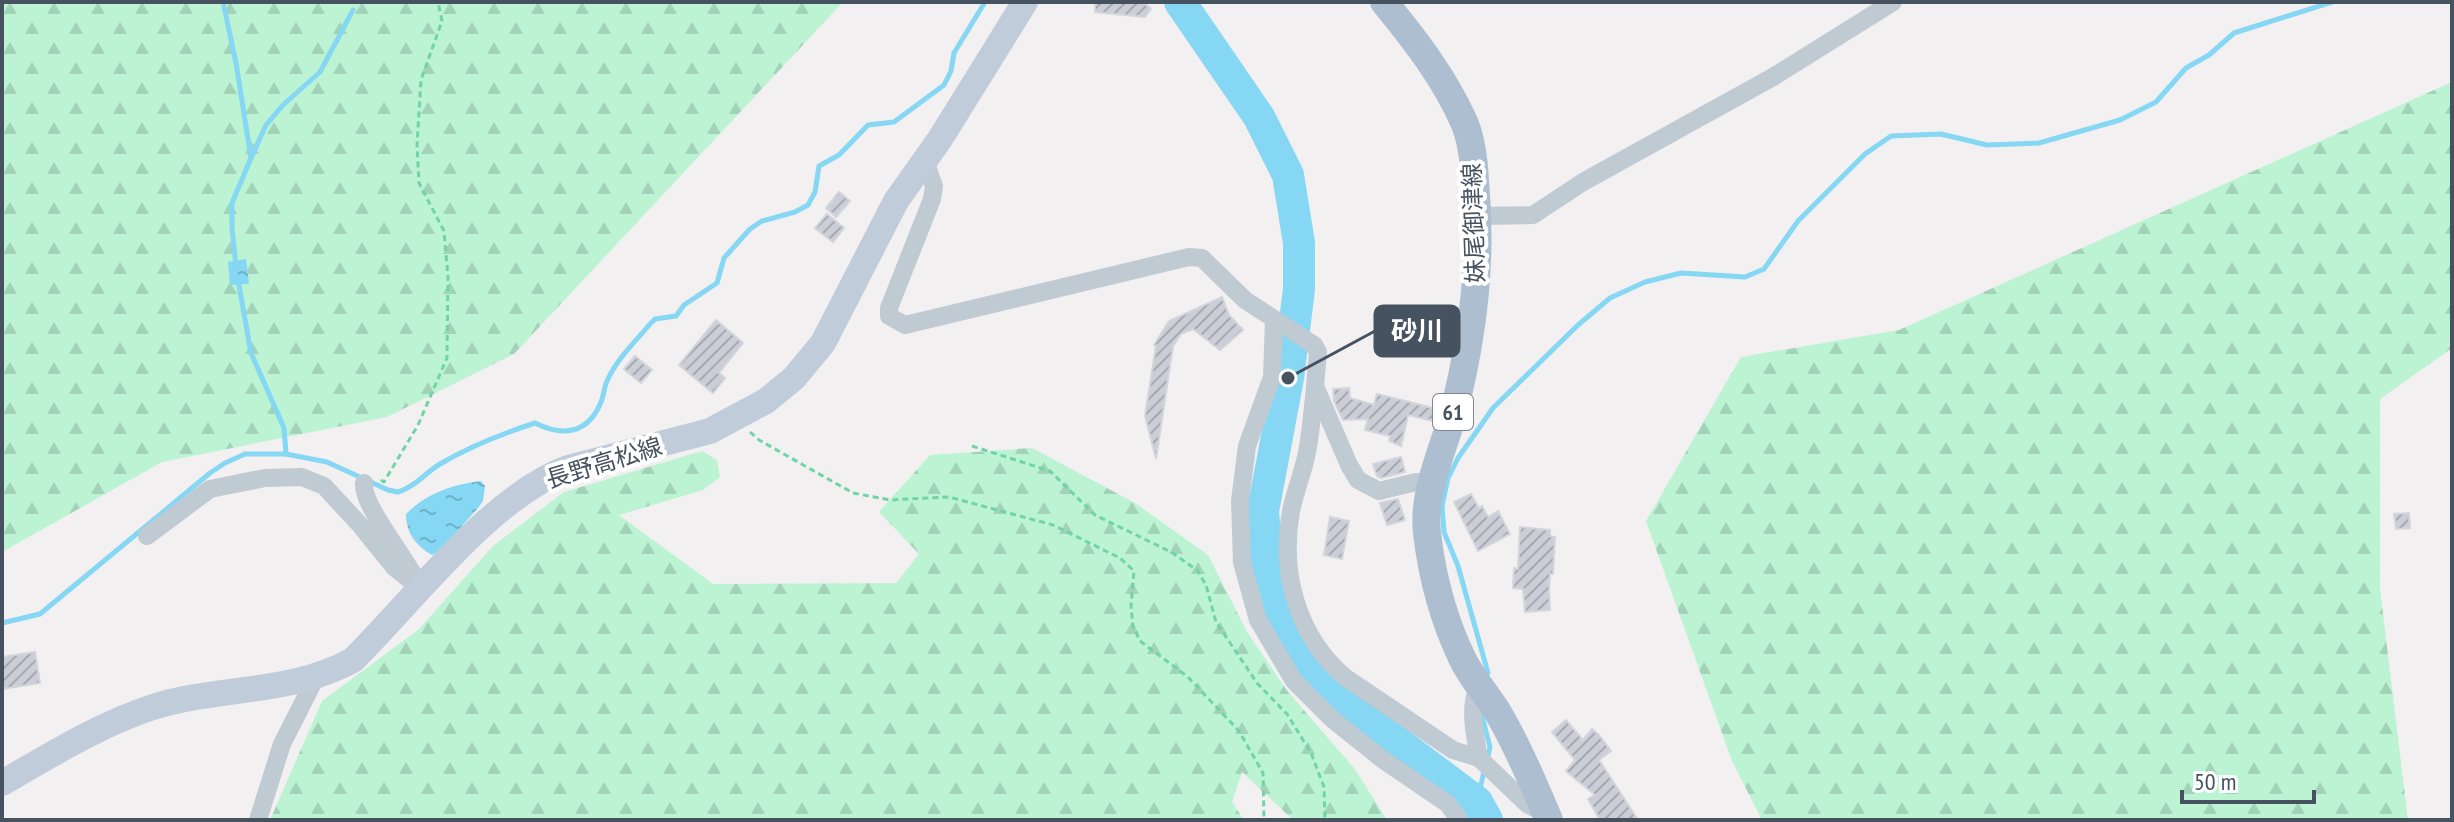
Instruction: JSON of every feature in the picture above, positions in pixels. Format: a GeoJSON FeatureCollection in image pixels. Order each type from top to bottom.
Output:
{"type":"FeatureCollection","features":[{"type":"Feature","properties":{"kind":"main road","name":"長野高松線"},"geometry":{"type":"LineString","coordinates":[[2,783],[107,727],[150,708],[316,677],[353,660],[519,493],[549,475],[603,457],[710,431],[766,401],[794,378],[823,343],[896,201],[925,161],[1025,2]]}},
{"type":"Feature","properties":{"kind":"main road","name":"妹尾御津線"},"geometry":{"type":"LineString","coordinates":[[1384,2],[1426,53],[1466,125],[1474,161],[1479,264],[1472,331],[1455,405],[1429,494],[1427,529],[1441,604],[1464,662],[1501,717],[1548,817]]}},
{"type":"Feature","properties":{"kind":"street"},"geometry":{"type":"LineString","coordinates":[[1478,216],[1533,215],[1583,182],[1773,77],[1893,2]]}},
{"type":"Feature","properties":{"kind":"street"},"geometry":{"type":"LineString","coordinates":[[925,161],[934,186],[932,199],[889,308],[889,316],[897,322],[905,325],[1189,257],[1202,258],[1211,264],[1245,300],[1314,345],[1318,352],[1306,457],[1291,509],[1286,546],[1288,579],[1314,643],[1338,672],[1453,750],[1479,758],[1527,804],[1548,817]]}},
{"type":"Feature","properties":{"kind":"street"},"geometry":{"type":"LineString","coordinates":[[1274,320],[1272,377],[1247,446],[1240,501],[1242,562],[1258,620],[1294,681],[1352,735],[1448,804],[1459,820]]}},
{"type":"Feature","properties":{"kind":"street"},"geometry":{"type":"LineString","coordinates":[[1315,386],[1358,480],[1379,491],[1416,482],[1432,483]]}},
{"type":"Feature","properties":{"kind":"street"},"geometry":{"type":"LineString","coordinates":[[147,536],[210,489],[265,478],[302,477],[324,486],[394,567],[421,589]]}},
{"type":"Feature","properties":{"kind":"street"},"geometry":{"type":"LineString","coordinates":[[370,480],[366,500],[408,562],[421,589]]}},
{"type":"Feature","properties":{"kind":"street"},"geometry":{"type":"LineString","coordinates":[[258,820],[282,744],[316,677]]}},
{"type":"Feature","properties":{"kind":"street"},"geometry":{"type":"LineString","coordinates":[[1479,685],[1472,722],[1479,758]]}},
{"type":"Feature","properties":{"kind":"path"},"geometry":{"type":"LineString","coordinates":[[370,480],[384,482],[418,425],[447,358],[448,277],[444,231],[419,183],[417,145],[421,80],[442,21],[438,2]]}},
{"type":"Feature","properties":{"kind":"path"},"geometry":{"type":"LineString","coordinates":[[736,419],[759,440],[853,493],[890,500],[949,497],[1053,525],[1120,558],[1134,571],[1131,606],[1133,626],[1140,641],[1188,677],[1239,731],[1263,773],[1264,820]]}},
{"type":"Feature","properties":{"kind":"path"},"geometry":{"type":"LineString","coordinates":[[972,446],[1050,471],[1095,515],[1171,552],[1197,570],[1206,585],[1216,622],[1257,683],[1287,714],[1311,753],[1324,787],[1325,820]]}},
{"type":"Feature","properties":{"kind":"green space"},"geometry":{"type":"Polygon","coordinates":[[[2,2],[843,2],[514,354],[387,417],[162,462],[2,552],[2,2]]]}},
{"type":"Feature","properties":{"kind":"green space"},"geometry":{"type":"Polygon","coordinates":[[[2452,82],[2452,348],[2380,399],[2380,589],[2408,820],[1762,820],[1732,761],[1646,521],[1741,357],[1899,330],[2452,82]]]}},
{"type":"Feature","properties":{"kind":"green space"},"geometry":{"type":"Polygon","coordinates":[[[1032,448],[1135,503],[1208,555],[1247,632],[1288,692],[1354,768],[1387,820],[1293,820],[1242,772],[1232,802],[1244,820],[270,820],[322,701],[418,630],[493,546],[564,492],[702,451],[717,460],[720,477],[703,490],[619,515],[713,584],[896,583],[919,554],[879,512],[930,455],[1032,448]]]}},
{"type":"Feature","properties":{"kind":"water"},"geometry":{"type":"Polygon","coordinates":[[[246,259],[249,284],[230,285],[228,262],[246,259]]]}},
{"type":"Feature","properties":{"kind":"water"},"geometry":{"type":"Polygon","coordinates":[[[481,481],[485,486],[483,501],[439,552],[432,555],[421,547],[410,533],[406,514],[440,491],[481,481]]]}},
{"type":"Feature","properties":{"kind":"building"},"geometry":{"type":"Polygon","coordinates":[[[1095,2],[1143,2],[1151,9],[1145,17],[1095,12],[1095,2]]]}},
{"type":"Feature","properties":{"kind":"building"},"geometry":{"type":"Polygon","coordinates":[[[839,192],[850,201],[836,217],[826,208],[839,192]]]}},
{"type":"Feature","properties":{"kind":"building"},"geometry":{"type":"Polygon","coordinates":[[[827,214],[844,228],[833,242],[815,228],[827,214]]]}},
{"type":"Feature","properties":{"kind":"building"},"geometry":{"type":"Polygon","coordinates":[[[1222,297],[1229,315],[1243,330],[1220,350],[1193,329],[1181,334],[1173,346],[1156,459],[1145,416],[1154,345],[1169,321],[1222,297]]]}},
{"type":"Feature","properties":{"kind":"building"},"geometry":{"type":"Polygon","coordinates":[[[716,320],[743,343],[719,373],[725,378],[713,393],[679,365],[716,320]]]}},
{"type":"Feature","properties":{"kind":"building"},"geometry":{"type":"Polygon","coordinates":[[[635,356],[652,370],[641,383],[624,369],[635,356]]]}},
{"type":"Feature","properties":{"kind":"building"},"geometry":{"type":"Polygon","coordinates":[[[1349,388],[1350,398],[1374,405],[1377,394],[1437,409],[1433,421],[1408,415],[1401,446],[1389,441],[1390,436],[1365,430],[1368,419],[1343,420],[1334,401],[1333,389],[1349,388]]]}},
{"type":"Feature","properties":{"kind":"building"},"geometry":{"type":"Polygon","coordinates":[[[1401,457],[1405,472],[1381,478],[1377,476],[1373,464],[1401,457]]]}},
{"type":"Feature","properties":{"kind":"building"},"geometry":{"type":"Polygon","coordinates":[[[1471,494],[1488,517],[1498,511],[1510,534],[1478,551],[1454,502],[1471,494]]]}},
{"type":"Feature","properties":{"kind":"building"},"geometry":{"type":"Polygon","coordinates":[[[1398,499],[1405,520],[1387,525],[1380,503],[1398,499]]]}},
{"type":"Feature","properties":{"kind":"building"},"geometry":{"type":"Polygon","coordinates":[[[2409,513],[2410,528],[2396,529],[2394,514],[2409,513]]]}},
{"type":"Feature","properties":{"kind":"building"},"geometry":{"type":"Polygon","coordinates":[[[1330,517],[1349,521],[1342,559],[1324,555],[1330,517]]]}},
{"type":"Feature","properties":{"kind":"building"},"geometry":{"type":"Polygon","coordinates":[[[1520,527],[1550,530],[1550,536],[1555,537],[1553,574],[1550,574],[1550,610],[1525,612],[1523,589],[1513,588],[1514,568],[1518,569],[1520,527]]]}},
{"type":"Feature","properties":{"kind":"building"},"geometry":{"type":"Polygon","coordinates":[[[35,652],[40,683],[2,689],[2,657],[35,652]]]}},
{"type":"Feature","properties":{"kind":"building"},"geometry":{"type":"Polygon","coordinates":[[[1566,720],[1583,740],[1592,729],[1611,751],[1599,760],[1638,820],[1600,820],[1588,799],[1595,795],[1566,771],[1575,760],[1552,732],[1566,720]]]}},
{"type":"Feature","properties":{"kind":"waterway"},"geometry":{"type":"LineString","coordinates":[[223,2],[251,158]]}},
{"type":"Feature","properties":{"kind":"waterway"},"geometry":{"type":"LineString","coordinates":[[2,623],[40,614],[210,473],[245,454],[286,454],[327,462],[398,492],[475,446],[535,423],[565,431],[582,426],[596,413],[608,379],[627,350],[655,319],[676,316],[684,305],[717,283],[724,258],[750,229],[762,221],[808,205],[815,192],[819,166],[839,155],[868,125],[894,122],[944,85],[951,71],[954,53],[985,2]]}},
{"type":"Feature","properties":{"kind":"waterway"},"geometry":{"type":"LineString","coordinates":[[1180,2],[1259,117],[1288,175],[1299,243],[1299,289],[1288,378],[1263,511],[1268,580],[1287,629],[1318,676],[1373,724],[1477,802],[1487,820]]}},
{"type":"Feature","properties":{"kind":"waterway"},"geometry":{"type":"LineString","coordinates":[[1488,673],[1458,566],[1444,532],[1442,506],[1448,478],[1458,458],[1493,408],[1610,298],[1645,282],[1681,273],[1745,277],[1764,269],[1798,221],[1865,154],[1891,136],[1941,134],[1987,145],[2039,143],[2120,120],[2156,102],[2186,68],[2209,55],[2234,33],[2332,2]]}},
{"type":"Feature","properties":{"kind":"waterway"},"geometry":{"type":"LineString","coordinates":[[236,266],[232,203],[266,125],[320,72],[353,10]]}},
{"type":"Feature","properties":{"kind":"waterway"},"geometry":{"type":"LineString","coordinates":[[238,280],[251,353],[284,428],[286,454]]}},
{"type":"Feature","properties":{"kind":"waterway"},"geometry":{"type":"LineString","coordinates":[[1481,712],[1490,747],[1487,761]]}},
{"type":"Feature","properties":{"kind":"waterway"},"geometry":{"type":"LineString","coordinates":[[1477,802],[1484,771]]}},
{"type":"Feature","properties":{"kind":"place","name":"砂川"},"geometry":{"type":"Point","coordinates":[1288,378]}}]}
